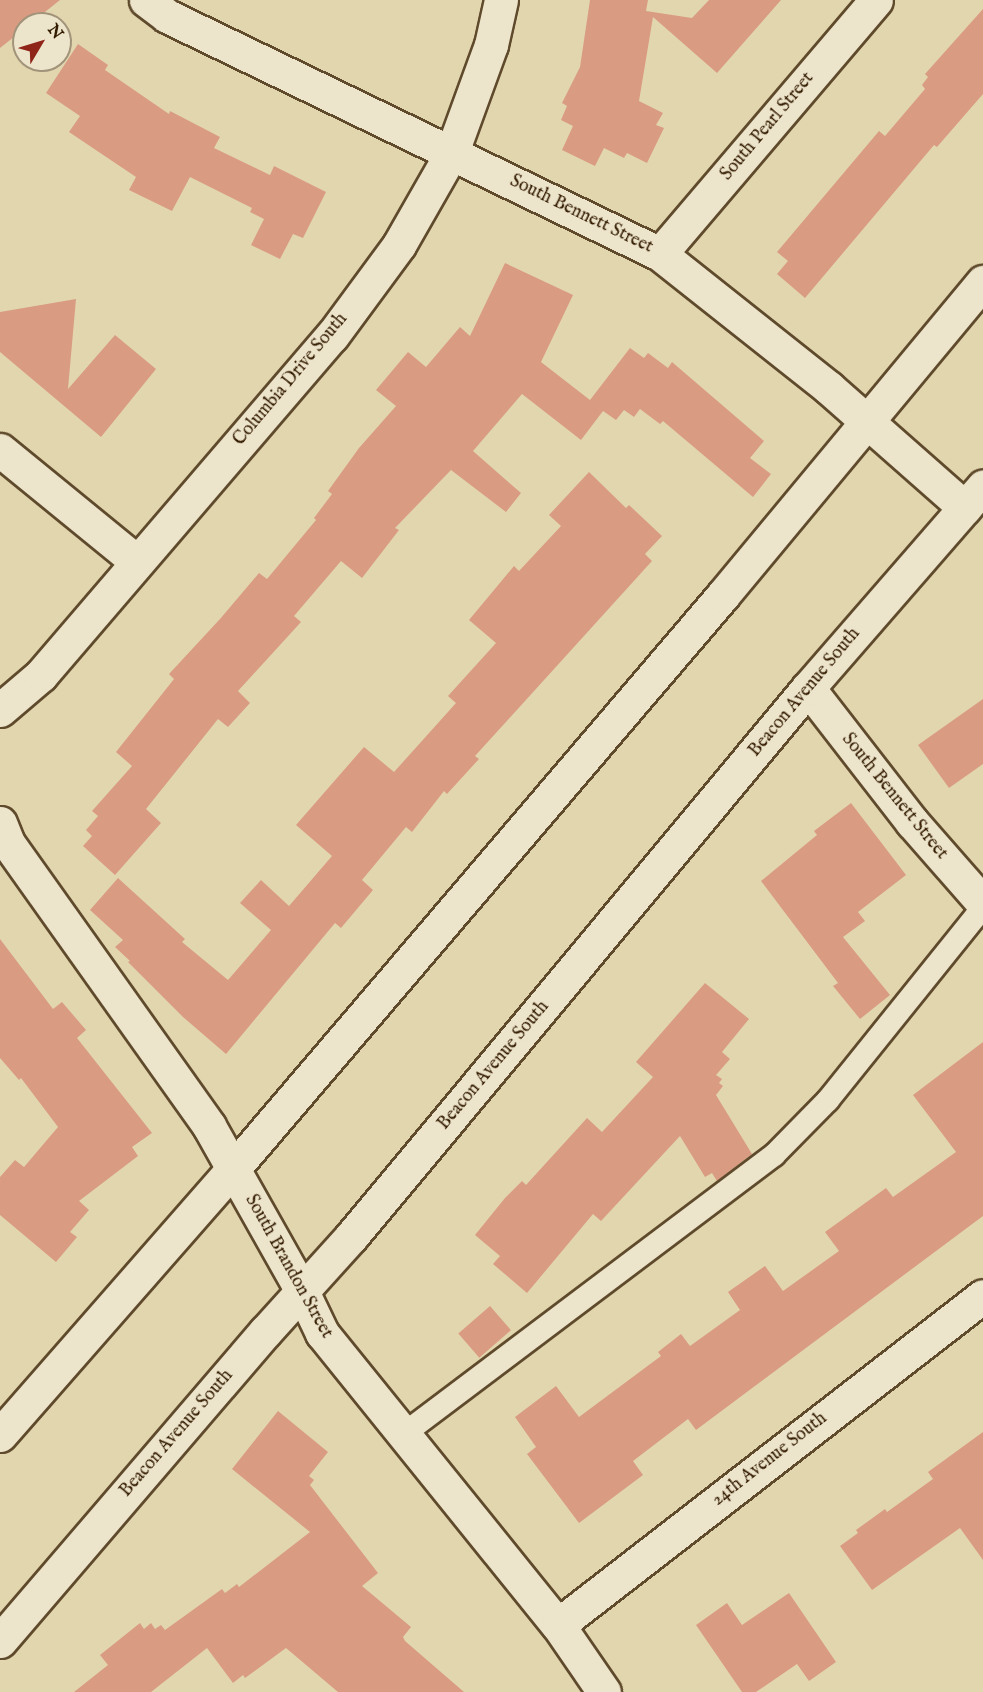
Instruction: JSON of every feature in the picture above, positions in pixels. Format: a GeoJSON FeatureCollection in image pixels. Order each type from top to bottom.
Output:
{"type":"FeatureCollection","features":[{"type":"Feature","properties":{"kind":"street","name":"South Bennett Street"},"geometry":{"type":"LineString","coordinates":[[146,0],[167,16],[660,254],[869,422],[974,497]]}},
{"type":"Feature","properties":{"kind":"street","name":"Columbia Drive South"},"geometry":{"type":"LineString","coordinates":[[0,710],[41,675],[136,561],[332,336],[399,245],[452,152],[491,45],[501,0]]}},
{"type":"Feature","properties":{"kind":"street","name":"South Pearl Street"},"geometry":{"type":"LineString","coordinates":[[660,254],[876,0]]}},
{"type":"Feature","properties":{"kind":"street"},"geometry":{"type":"LineString","coordinates":[[0,1435],[233,1169],[869,422],[983,282]]}},
{"type":"Feature","properties":{"kind":"street"},"geometry":{"type":"LineString","coordinates":[[0,450],[136,561]]}},
{"type":"Feature","properties":{"kind":"street","name":"Beacon Avenue South"},"geometry":{"type":"LineString","coordinates":[[0,1641],[351,1237],[807,688],[974,497]]}},
{"type":"Feature","properties":{"kind":"street","name":"South Bennett Street"},"geometry":{"type":"LineString","coordinates":[[807,688],[912,822],[983,905]]}},
{"type":"Feature","properties":{"kind":"street","name":"South Brandon Street"},"geometry":{"type":"LineString","coordinates":[[0,823],[8,843],[209,1126],[302,1291],[322,1333],[558,1625],[604,1692]]}},
{"type":"Feature","properties":{"kind":"street","name":"24th Avenue South"},"geometry":{"type":"LineString","coordinates":[[558,1625],[983,1296]]}},
{"type":"Feature","properties":{"kind":"lane"},"geometry":{"type":"LineString","coordinates":[[405,1433],[774,1155],[828,1100],[983,905]]}},
{"type":"Feature","properties":{"kind":"building"},"geometry":{"type":"Polygon","coordinates":[[[0,0],[60,0],[45,12],[12,12],[12,38],[0,48],[0,0]]]}},
{"type":"Feature","properties":{"kind":"building"},"geometry":{"type":"Polygon","coordinates":[[[590,0],[648,0],[646,11],[692,18],[709,0],[781,0],[717,73],[653,17],[639,101],[663,113],[656,125],[664,128],[647,163],[627,153],[624,158],[604,148],[595,166],[562,150],[573,126],[561,120],[567,106],[562,103],[580,67],[590,0]]]}},
{"type":"Feature","properties":{"kind":"building"},"geometry":{"type":"Polygon","coordinates":[[[983,9],[983,94],[937,147],[934,145],[805,298],[777,274],[788,261],[777,252],[879,131],[885,136],[925,89],[922,85],[928,77],[925,74],[983,9]]]}},
{"type":"Feature","properties":{"kind":"building"},"geometry":{"type":"Polygon","coordinates":[[[78,44],[108,65],[105,70],[169,114],[170,111],[220,137],[214,148],[270,175],[274,166],[326,192],[303,238],[293,234],[280,259],[251,245],[264,219],[250,212],[252,208],[190,177],[172,211],[129,190],[136,177],[69,132],[80,116],[46,93],[60,72],[72,72],[72,53],[78,44]]]}},
{"type":"Feature","properties":{"kind":"building"},"geometry":{"type":"Polygon","coordinates":[[[505,263],[573,295],[541,362],[590,400],[630,348],[644,358],[648,353],[668,368],[672,362],[764,441],[750,458],[771,474],[753,497],[663,421],[660,424],[640,409],[634,417],[624,410],[616,420],[603,411],[581,440],[522,394],[473,451],[521,493],[506,512],[451,470],[395,528],[399,530],[362,578],[341,561],[294,616],[301,622],[238,691],[250,703],[228,727],[218,719],[146,809],[161,823],[115,875],[83,846],[92,836],[86,830],[98,816],[92,811],[132,766],[116,752],[174,679],[169,674],[259,573],[267,579],[316,520],[314,518],[332,494],[328,491],[359,448],[396,406],[376,390],[408,352],[426,367],[460,327],[470,336],[505,263]]]}},
{"type":"Feature","properties":{"kind":"building"},"geometry":{"type":"Polygon","coordinates":[[[76,299],[68,389],[115,335],[156,369],[101,437],[0,352],[0,312],[76,299]]]}},
{"type":"Feature","properties":{"kind":"building"},"geometry":{"type":"Polygon","coordinates":[[[589,472],[626,508],[629,505],[662,536],[645,554],[652,561],[475,756],[479,759],[447,794],[444,791],[412,832],[406,827],[362,880],[373,890],[341,928],[335,923],[226,1054],[183,1017],[128,962],[130,961],[115,947],[123,940],[90,910],[118,878],[185,939],[182,942],[228,980],[271,930],[240,903],[261,880],[289,906],[332,856],[296,825],[364,747],[394,772],[456,703],[448,696],[496,643],[469,620],[514,566],[519,571],[561,526],[549,515],[589,472]]]}},
{"type":"Feature","properties":{"kind":"building"},"geometry":{"type":"Polygon","coordinates":[[[983,699],[983,764],[949,788],[918,745],[983,699]]]}},
{"type":"Feature","properties":{"kind":"building"},"geometry":{"type":"Polygon","coordinates":[[[851,803],[906,875],[858,912],[865,921],[843,937],[890,995],[860,1019],[833,986],[838,983],[761,881],[817,835],[814,831],[851,803]]]}},
{"type":"Feature","properties":{"kind":"building"},"geometry":{"type":"Polygon","coordinates":[[[0,939],[53,1009],[62,1002],[86,1030],[77,1038],[152,1133],[132,1147],[138,1156],[79,1201],[89,1210],[70,1232],[77,1237],[56,1262],[0,1215],[0,1177],[15,1160],[24,1167],[58,1127],[21,1078],[19,1080],[0,1058],[0,939]]]}},
{"type":"Feature","properties":{"kind":"building"},"geometry":{"type":"Polygon","coordinates":[[[705,983],[749,1019],[722,1052],[730,1059],[716,1075],[722,1079],[719,1083],[723,1086],[716,1095],[752,1154],[717,1181],[712,1173],[705,1177],[680,1136],[601,1221],[593,1214],[527,1293],[493,1264],[500,1256],[475,1235],[505,1198],[522,1181],[526,1185],[587,1118],[602,1132],[653,1077],[636,1062],[705,983]]]}},
{"type":"Feature","properties":{"kind":"building"},"geometry":{"type":"Polygon","coordinates":[[[983,1042],[983,1216],[696,1430],[688,1419],[633,1461],[643,1475],[579,1523],[527,1454],[536,1447],[515,1417],[556,1386],[579,1417],[661,1356],[658,1352],[681,1334],[690,1346],[740,1310],[728,1292],[765,1266],[783,1291],[839,1251],[825,1232],[886,1188],[893,1197],[956,1152],[913,1095],[983,1042]]]}},
{"type":"Feature","properties":{"kind":"building"},"geometry":{"type":"Polygon","coordinates":[[[490,1306],[511,1330],[479,1358],[458,1334],[490,1306]]]}},
{"type":"Feature","properties":{"kind":"building"},"geometry":{"type":"Polygon","coordinates":[[[278,1411],[328,1452],[309,1476],[314,1480],[310,1485],[378,1573],[362,1586],[411,1627],[403,1637],[405,1641],[464,1692],[338,1692],[286,1648],[245,1678],[243,1675],[233,1683],[207,1648],[151,1692],[74,1692],[108,1665],[100,1655],[140,1623],[144,1629],[151,1623],[155,1629],[161,1625],[165,1630],[222,1589],[225,1593],[237,1584],[239,1587],[310,1532],[232,1469],[278,1411]]]}},
{"type":"Feature","properties":{"kind":"building"},"geometry":{"type":"Polygon","coordinates":[[[983,1432],[983,1560],[960,1528],[872,1590],[840,1546],[858,1533],[856,1530],[885,1509],[887,1512],[933,1479],[928,1472],[983,1432]]]}},
{"type":"Feature","properties":{"kind":"building"},"geometry":{"type":"Polygon","coordinates":[[[789,1593],[836,1662],[809,1681],[797,1664],[756,1692],[742,1692],[696,1625],[727,1603],[742,1625],[789,1593]]]}}]}
